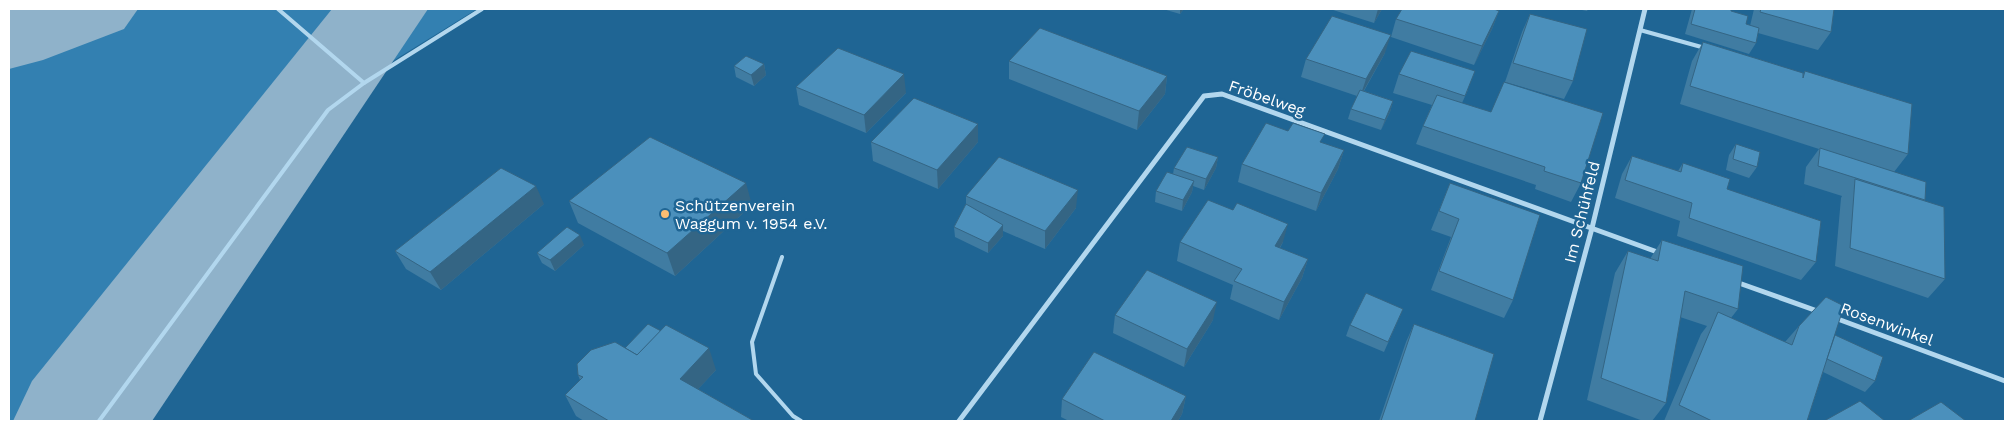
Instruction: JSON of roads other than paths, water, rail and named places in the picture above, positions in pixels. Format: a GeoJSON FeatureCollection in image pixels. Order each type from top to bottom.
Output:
{"type":"FeatureCollection","features":[{"type":"Feature","properties":{"kind":"street","name":"Im Schühfeld"},"geometry":{"type":"LineString","coordinates":[[1540,421],[1592,228],[1645,9]]}},
{"type":"Feature","properties":{"kind":"street","name":"Fröbelweg"},"geometry":{"type":"LineString","coordinates":[[959,421],[1014,344],[1133,192],[1204,96],[1222,94],[1592,228]]}},
{"type":"Feature","properties":{"kind":"street"},"geometry":{"type":"LineString","coordinates":[[1592,228],[1666,255]]}},
{"type":"Feature","properties":{"kind":"street","name":"Rosenwinkel"},"geometry":{"type":"LineString","coordinates":[[1730,279],[2005,381]]}},
{"type":"Feature","properties":{"kind":"lane"},"geometry":{"type":"LineString","coordinates":[[278,9],[364,83]]}},
{"type":"Feature","properties":{"kind":"lane"},"geometry":{"type":"LineString","coordinates":[[100,421],[328,110],[364,83],[482,9]]}},
{"type":"Feature","properties":{"kind":"lane"},"geometry":{"type":"LineString","coordinates":[[1640,30],[1714,51]]}},
{"type":"Feature","properties":{"kind":"lane"},"geometry":{"type":"LineString","coordinates":[[782,257],[752,342],[756,374],[792,416],[801,421]]}},
{"type":"Feature","properties":{"kind":"place","name":"Schützenverein Waggum v. 1954 e.V."},"geometry":{"type":"Point","coordinates":[665,214]}}]}
